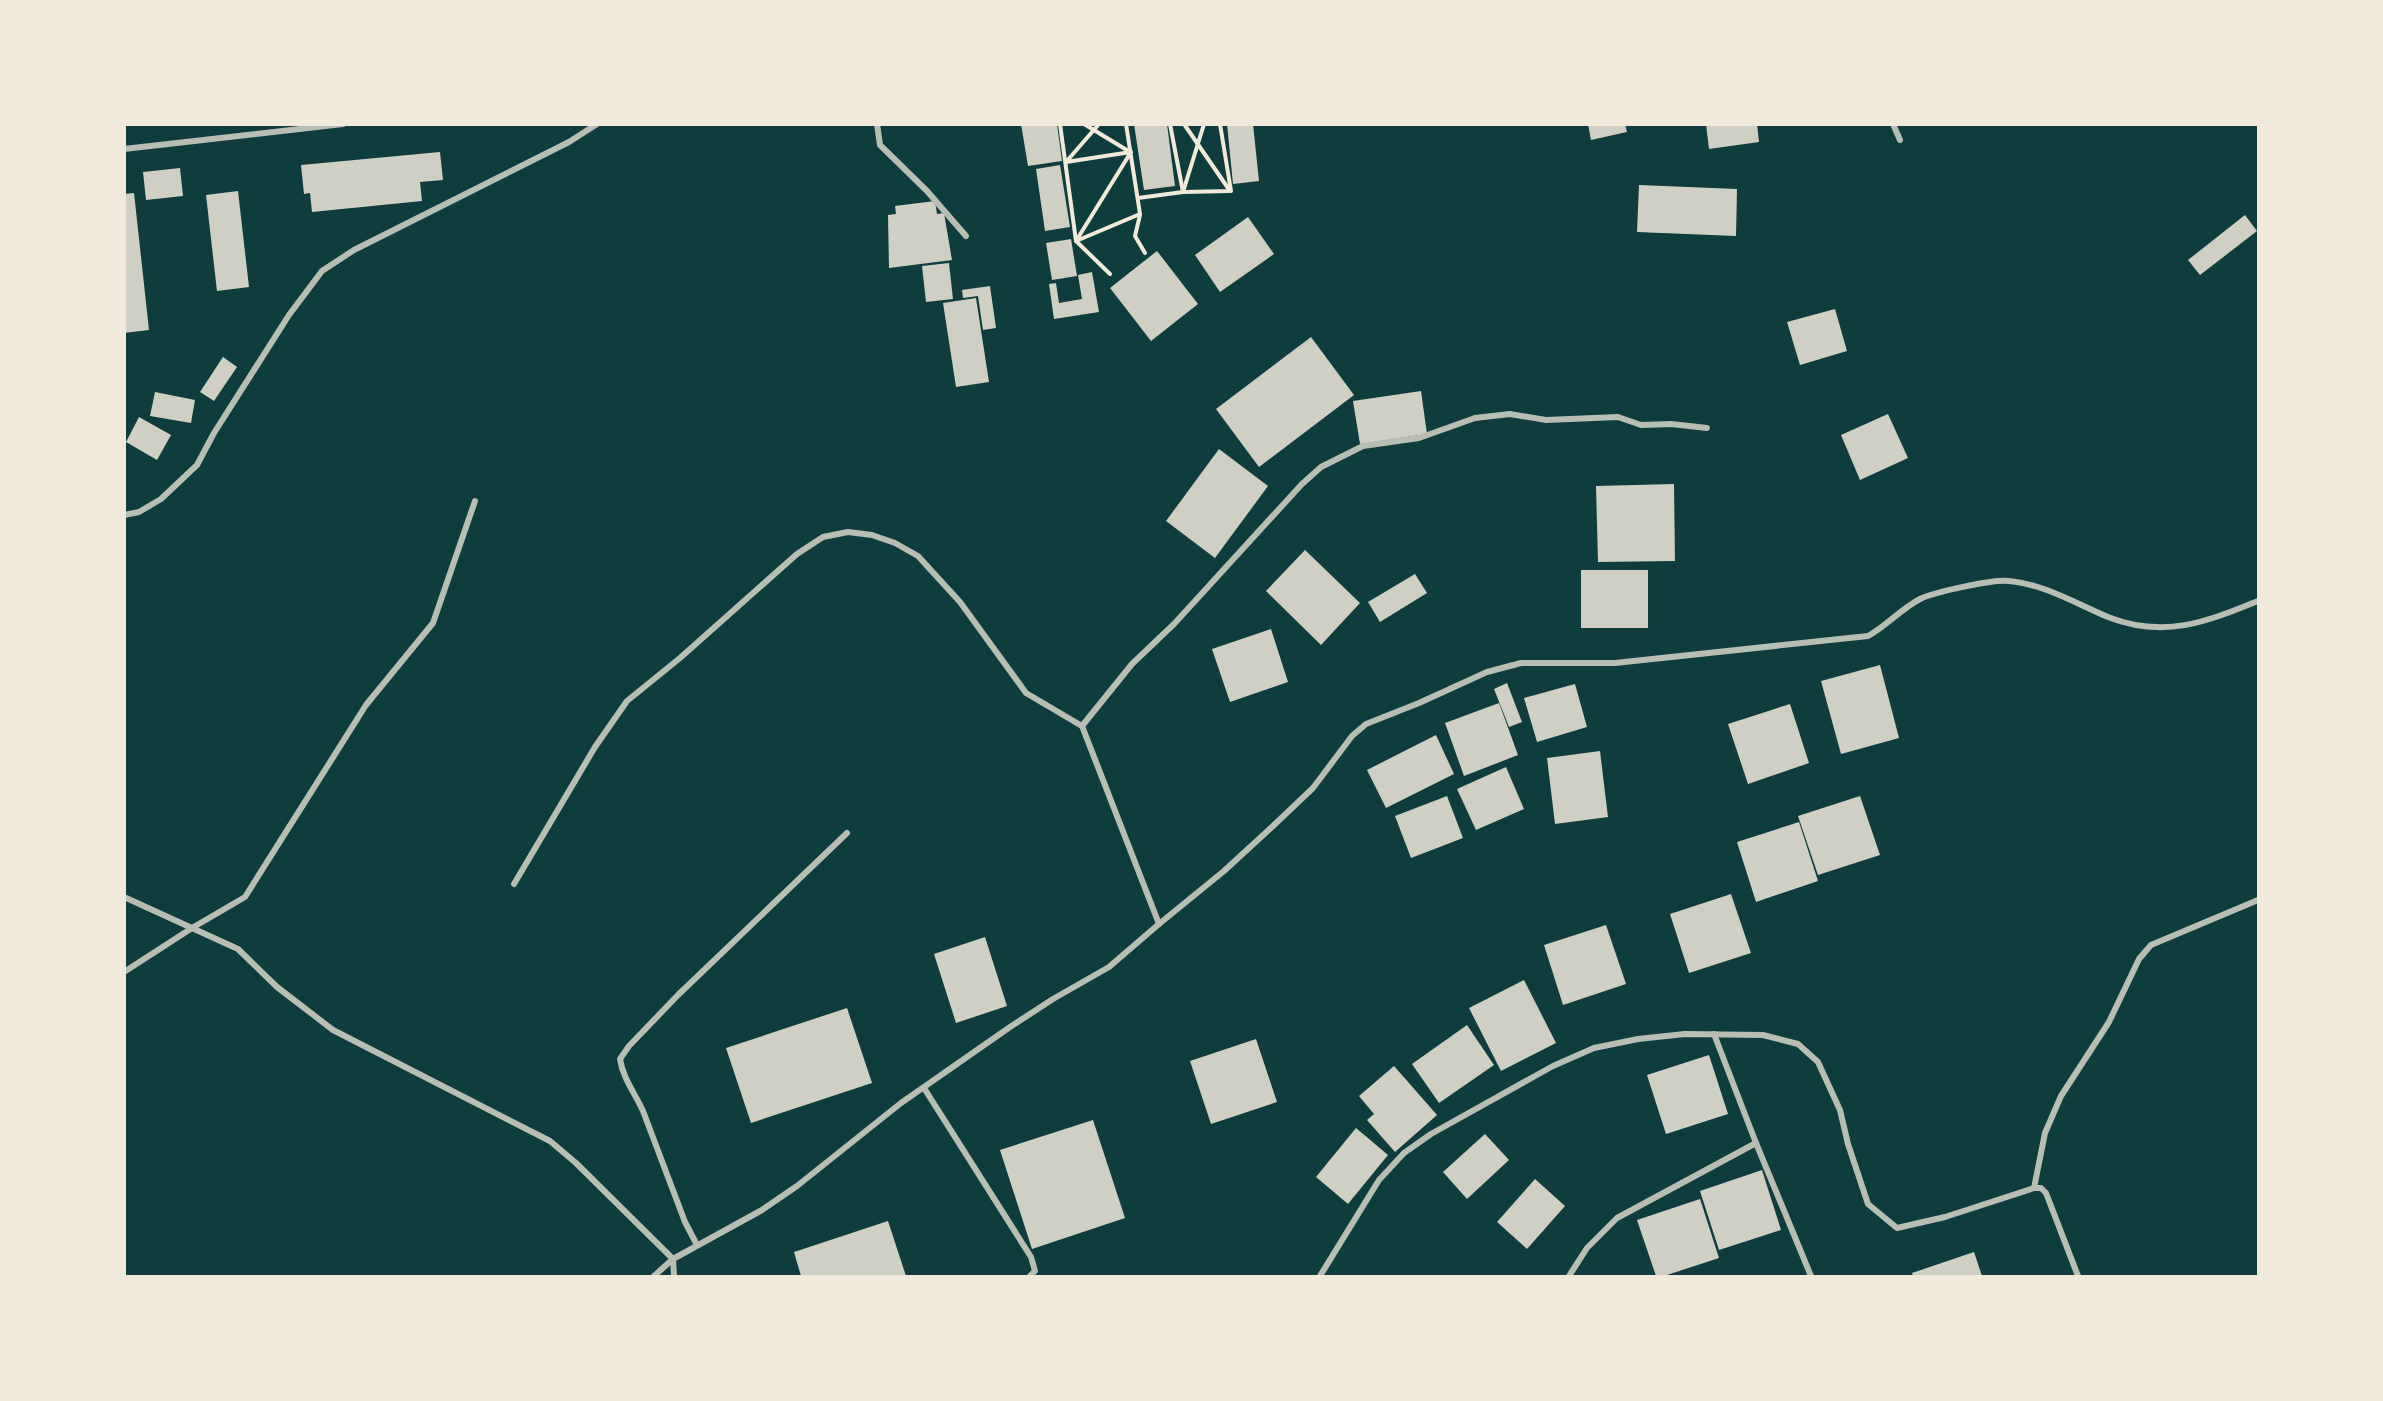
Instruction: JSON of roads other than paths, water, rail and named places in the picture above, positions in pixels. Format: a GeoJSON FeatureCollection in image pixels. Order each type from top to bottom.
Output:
{"type":"FeatureCollection","features":[{"type":"Feature","properties":{"kind":"street"},"geometry":{"type":"LineString","coordinates":[[124,149],[343,124]]}},
{"type":"Feature","properties":{"kind":"street"},"geometry":{"type":"LineString","coordinates":[[124,515],[139,512],[161,499],[197,465],[260,359],[322,271],[354,250],[569,142],[597,124]]}},
{"type":"Feature","properties":{"kind":"street"},"geometry":{"type":"LineString","coordinates":[[877,124],[880,145],[927,191],[966,236]]}},
{"type":"Feature","properties":{"kind":"street"},"geometry":{"type":"LineString","coordinates":[[1893,124],[1900,140]]}},
{"type":"Feature","properties":{"kind":"street"},"geometry":{"type":"LineString","coordinates":[[1082,726],[1132,664],[1174,624],[1265,522],[1321,467],[1341,455],[1363,446],[1426,436],[1434,431],[1475,418],[1510,414],[1546,420],[1618,417],[1641,425],[1671,424],[1707,428]]}},
{"type":"Feature","properties":{"kind":"street"},"geometry":{"type":"LineString","coordinates":[[124,972],[245,897],[366,705],[433,623],[474,501]]}},
{"type":"Feature","properties":{"kind":"street"},"geometry":{"type":"LineString","coordinates":[[514,884],[595,747],[627,701],[680,658],[790,560],[823,537],[848,532],[872,535],[895,543],[918,556],[960,602],[1026,693],[1082,726],[1159,924]]}},
{"type":"Feature","properties":{"kind":"street"},"geometry":{"type":"LineString","coordinates":[[654,1276],[673,1259],[771,1204],[924,1088],[1053,999],[1109,967],[1274,826],[1313,788],[1352,736],[1366,724],[1487,672],[1521,663],[1615,663],[1868,636],[1883,628],[1920,599],[2008,580],[2074,600],[2110,617],[2150,627],[2174,628],[2215,618],[2259,601]]}},
{"type":"Feature","properties":{"kind":"street"},"geometry":{"type":"LineString","coordinates":[[697,1245],[685,1222],[643,1111],[626,1081],[620,1059],[629,1046],[686,987],[847,833]]}},
{"type":"Feature","properties":{"kind":"street"},"geometry":{"type":"LineString","coordinates":[[124,897],[238,949],[277,987],[333,1030],[550,1141],[576,1163],[673,1259],[674,1276]]}},
{"type":"Feature","properties":{"kind":"street"},"geometry":{"type":"LineString","coordinates":[[2034,1188],[2045,1133],[2061,1095],[2109,1023],[2139,959],[2151,945],[2259,900]]}},
{"type":"Feature","properties":{"kind":"street"},"geometry":{"type":"LineString","coordinates":[[1714,1034],[1811,1276]]}},
{"type":"Feature","properties":{"kind":"street"},"geometry":{"type":"LineString","coordinates":[[1320,1276],[1379,1180],[1404,1153],[1431,1134],[1553,1066],[1594,1048],[1638,1039],[1714,1034],[1763,1035],[1798,1044],[1818,1062],[1840,1110],[1848,1144],[1868,1204],[1897,1228],[1945,1217],[2034,1188],[2041,1188],[2046,1193],[2078,1276]]}},
{"type":"Feature","properties":{"kind":"street"},"geometry":{"type":"LineString","coordinates":[[924,1088],[1031,1257],[1035,1270],[1030,1276]]}},
{"type":"Feature","properties":{"kind":"street"},"geometry":{"type":"LineString","coordinates":[[1569,1276],[1587,1248],[1617,1218],[1756,1143]]}}]}
